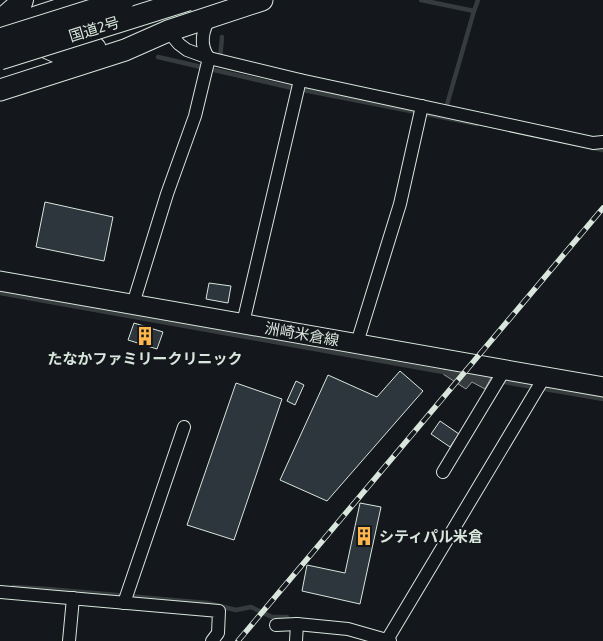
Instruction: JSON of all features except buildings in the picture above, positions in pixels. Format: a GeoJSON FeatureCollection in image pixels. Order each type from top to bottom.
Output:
{"type":"FeatureCollection","features":[{"type":"Feature","properties":{"kind":"highway"},"geometry":{"type":"LineString","coordinates":[[88,0],[14,14],[36,43],[59,53],[84,50],[168,31]]}},
{"type":"Feature","properties":{"kind":"highway","name":"国道2号"},"geometry":{"type":"LineString","coordinates":[[0,39],[124,0]]}},
{"type":"Feature","properties":{"kind":"highway","name":"国道2号"},"geometry":{"type":"LineString","coordinates":[[0,59],[188,0]]}},
{"type":"Feature","properties":{"kind":"highway"},"geometry":{"type":"LineString","coordinates":[[0,90],[125,50],[168,31],[262,0]]}},
{"type":"Feature","properties":{"kind":"main road"},"geometry":{"type":"LineString","coordinates":[[0,47],[14,14],[52,0]]}},
{"type":"Feature","properties":{"kind":"main road","name":"洲崎米倉線"},"geometry":{"type":"LineString","coordinates":[[0,281],[357,343],[541,384],[603,387]]}},
{"type":"Feature","properties":{"kind":"street"},"geometry":{"type":"LineString","coordinates":[[211,17],[205,25],[203,44],[204,52],[213,63]]}},
{"type":"Feature","properties":{"kind":"street"},"geometry":{"type":"LineString","coordinates":[[168,31],[187,50],[213,63],[299,86],[593,143],[603,142]]}},
{"type":"Feature","properties":{"kind":"street"},"geometry":{"type":"LineString","coordinates":[[133,304],[167,194],[213,63]]}},
{"type":"Feature","properties":{"kind":"street"},"geometry":{"type":"LineString","coordinates":[[243,324],[299,86]]}},
{"type":"Feature","properties":{"kind":"street"},"geometry":{"type":"LineString","coordinates":[[357,343],[400,204],[421,111]]}},
{"type":"Feature","properties":{"kind":"street"},"geometry":{"type":"LineString","coordinates":[[443,472],[501,376]]}},
{"type":"Feature","properties":{"kind":"street"},"geometry":{"type":"LineString","coordinates":[[276,625],[297,624],[348,629],[382,640],[541,384]]}},
{"type":"Feature","properties":{"kind":"street"},"geometry":{"type":"LineString","coordinates":[[125,599],[184,427]]}},
{"type":"Feature","properties":{"kind":"street"},"geometry":{"type":"LineString","coordinates":[[0,592],[73,598],[125,599],[219,611],[218,633],[212,641]]}},
{"type":"Feature","properties":{"kind":"street"},"geometry":{"type":"LineString","coordinates":[[69,641],[73,598]]}},
{"type":"Feature","properties":{"kind":"street"},"geometry":{"type":"LineString","coordinates":[[296,641],[297,624]]}},
{"type":"Feature","properties":{"kind":"shaded area"},"geometry":{"type":"Polygon","coordinates":[[[444,369],[492,376],[485,389],[472,382],[466,389],[443,374],[444,369]]]}},
{"type":"Feature","properties":{"kind":"waterway"},"geometry":{"type":"LineString","coordinates":[[421,0],[474,11],[478,0]]}},
{"type":"Feature","properties":{"kind":"waterway"},"geometry":{"type":"LineString","coordinates":[[446,108],[474,11]]}},
{"type":"Feature","properties":{"kind":"waterway"},"geometry":{"type":"LineString","coordinates":[[220,59],[222,37]]}},
{"type":"Feature","properties":{"kind":"waterway"},"geometry":{"type":"LineString","coordinates":[[158,57],[288,87],[477,124]]}},
{"type":"Feature","properties":{"kind":"waterway"},"geometry":{"type":"LineString","coordinates":[[592,148],[603,150]]}},
{"type":"Feature","properties":{"kind":"waterway"},"geometry":{"type":"LineString","coordinates":[[0,293],[449,373]]}},
{"type":"Feature","properties":{"kind":"waterway"},"geometry":{"type":"LineString","coordinates":[[498,381],[603,399]]}},
{"type":"Feature","properties":{"kind":"waterway"},"geometry":{"type":"LineString","coordinates":[[13,587],[207,603],[236,610],[251,607],[272,617],[287,617]]}},
{"type":"Feature","properties":{"kind":"railway"},"geometry":{"type":"LineString","coordinates":[[238,641],[603,208]]}},
{"type":"Feature","properties":{"kind":"place","name":"たなかファミリークリニック"},"geometry":{"type":"Point","coordinates":[145,336]}},
{"type":"Feature","properties":{"kind":"place","name":"シティパル米倉"},"geometry":{"type":"Point","coordinates":[364,536]}}]}
